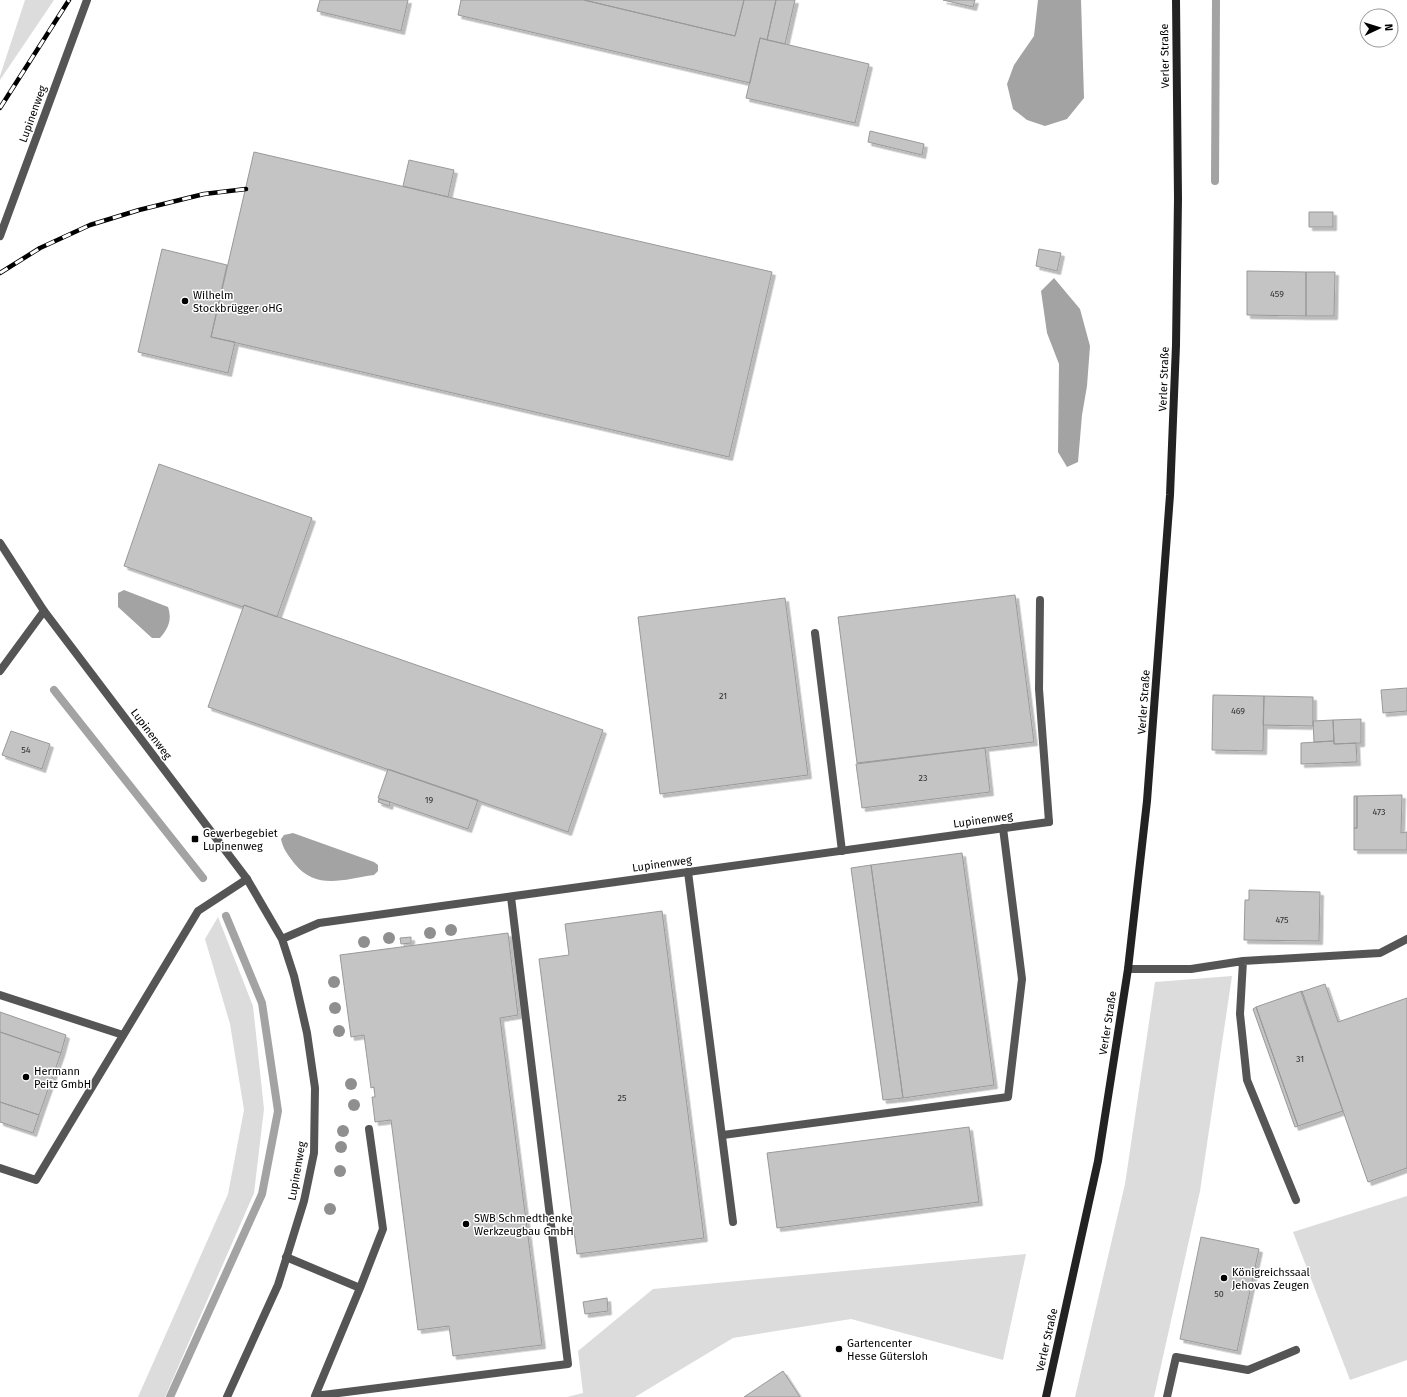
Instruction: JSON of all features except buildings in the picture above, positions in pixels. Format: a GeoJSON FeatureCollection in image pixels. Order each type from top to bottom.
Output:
{"type":"FeatureCollection","features":[{"type":"Feature","properties":{"kind":"main road","name":"Verler Straße"},"geometry":{"type":"LineString","coordinates":[[1046,1397],[1098,1161],[1128,969],[1147,801],[1170,495],[1176,345],[1178,198],[1176,0]]}},
{"type":"Feature","properties":{"kind":"street","name":"Lupinenweg"},"geometry":{"type":"LineString","coordinates":[[0,236],[87,0]]}},
{"type":"Feature","properties":{"kind":"street","name":"Lupinenweg"},"geometry":{"type":"LineString","coordinates":[[0,544],[44,611],[247,878],[282,939],[294,976],[307,1033],[315,1088],[314,1153],[304,1201],[278,1285],[227,1397]]}},
{"type":"Feature","properties":{"kind":"street","name":"Lupinenweg"},"geometry":{"type":"LineString","coordinates":[[282,939],[319,923],[1049,822],[1039,689],[1040,600]]}},
{"type":"Feature","properties":{"kind":"street"},"geometry":{"type":"LineString","coordinates":[[0,671],[44,611]]}},
{"type":"Feature","properties":{"kind":"street"},"geometry":{"type":"LineString","coordinates":[[815,633],[842,850]]}},
{"type":"Feature","properties":{"kind":"street"},"geometry":{"type":"LineString","coordinates":[[723,1135],[1008,1097],[1022,979],[1003,828]]}},
{"type":"Feature","properties":{"kind":"street"},"geometry":{"type":"LineString","coordinates":[[688,872],[733,1222]]}},
{"type":"Feature","properties":{"kind":"street"},"geometry":{"type":"LineString","coordinates":[[0,1168],[36,1180],[198,912],[247,878]]}},
{"type":"Feature","properties":{"kind":"street"},"geometry":{"type":"LineString","coordinates":[[369,1129],[383,1229],[315,1396],[568,1364],[511,897]]}},
{"type":"Feature","properties":{"kind":"street"},"geometry":{"type":"LineString","coordinates":[[1128,969],[1191,969],[1243,962],[1380,953],[1407,940]]}},
{"type":"Feature","properties":{"kind":"street"},"geometry":{"type":"LineString","coordinates":[[1243,962],[1240,1014],[1247,1080],[1296,1200]]}},
{"type":"Feature","properties":{"kind":"street"},"geometry":{"type":"LineString","coordinates":[[0,995],[123,1035]]}},
{"type":"Feature","properties":{"kind":"street"},"geometry":{"type":"LineString","coordinates":[[286,1257],[360,1288]]}},
{"type":"Feature","properties":{"kind":"street"},"geometry":{"type":"LineString","coordinates":[[1167,1397],[1176,1358],[1248,1370],[1296,1350]]}},
{"type":"Feature","properties":{"kind":"shaded area"},"geometry":{"type":"Polygon","coordinates":[[[25,0],[54,0],[0,80],[0,76],[25,0]]]}},
{"type":"Feature","properties":{"kind":"shaded area"},"geometry":{"type":"Polygon","coordinates":[[[1038,0],[1081,0],[1084,98],[1067,119],[1045,126],[1027,120],[1013,109],[1007,84],[1014,65],[1034,36],[1038,0]]]}},
{"type":"Feature","properties":{"kind":"shaded area"},"geometry":{"type":"Polygon","coordinates":[[[1054,278],[1080,309],[1090,346],[1078,462],[1067,467],[1058,452],[1059,364],[1047,333],[1041,291],[1054,278]]]}},
{"type":"Feature","properties":{"kind":"shaded area"},"geometry":{"type":"Polygon","coordinates":[[[124,590],[168,607],[170,616],[169,623],[166,631],[160,638],[152,638],[118,607],[118,593],[124,590]]]}},
{"type":"Feature","properties":{"kind":"shaded area"},"geometry":{"type":"Polygon","coordinates":[[[293,833],[374,862],[378,865],[378,871],[374,875],[331,881],[312,877],[303,872],[294,863],[283,846],[281,839],[284,835],[293,833]]]}},
{"type":"Feature","properties":{"kind":"shaded area"},"geometry":{"type":"Polygon","coordinates":[[[218,917],[253,1006],[264,1109],[254,1193],[165,1397],[138,1397],[228,1194],[244,1110],[230,1024],[205,939],[218,917]]]}},
{"type":"Feature","properties":{"kind":"shaded area"},"geometry":{"type":"Polygon","coordinates":[[[1232,976],[1200,1191],[1154,1397],[1075,1397],[1125,1184],[1155,982],[1232,976]]]}},
{"type":"Feature","properties":{"kind":"shaded area"},"geometry":{"type":"Polygon","coordinates":[[[1407,1196],[1407,1360],[1350,1380],[1293,1232],[1407,1196]]]}},
{"type":"Feature","properties":{"kind":"shaded area"},"geometry":{"type":"Polygon","coordinates":[[[1026,1254],[1003,1360],[851,1319],[733,1338],[635,1397],[567,1397],[583,1393],[578,1351],[653,1289],[1026,1254]]]}},
{"type":"Feature","properties":{"kind":"waterway"},"geometry":{"type":"LineString","coordinates":[[1215,181],[1216,0]]}},
{"type":"Feature","properties":{"kind":"waterway"},"geometry":{"type":"LineString","coordinates":[[54,690],[203,878]]}},
{"type":"Feature","properties":{"kind":"waterway"},"geometry":{"type":"LineString","coordinates":[[170,1397],[262,1194],[278,1111],[262,1003],[226,916]]}},
{"type":"Feature","properties":{"kind":"railway"},"geometry":{"type":"LineString","coordinates":[[0,108],[69,0]]}},
{"type":"Feature","properties":{"kind":"railway"},"geometry":{"type":"LineString","coordinates":[[0,273],[40,248],[90,225],[139,210],[204,194],[246,189]]}},
{"type":"Feature","properties":{"kind":"place","name":"Wilhelm Stockbrügger oHG"},"geometry":{"type":"Point","coordinates":[185,301]}},
{"type":"Feature","properties":{"kind":"place","name":"Gewerbegebiet Lupinenweg"},"geometry":{"type":"Point","coordinates":[195,839]}},
{"type":"Feature","properties":{"kind":"place","name":"Hermann Peitz GmbH"},"geometry":{"type":"Point","coordinates":[26,1077]}},
{"type":"Feature","properties":{"kind":"place","name":"SWB Schmedthenke Werkzeugbau GmbH"},"geometry":{"type":"Point","coordinates":[466,1224]}},
{"type":"Feature","properties":{"kind":"place","name":"Königreichssaal Jehovas Zeugen"},"geometry":{"type":"Point","coordinates":[1224,1278]}},
{"type":"Feature","properties":{"kind":"place","name":"Gartencenter Hesse Gütersloh"},"geometry":{"type":"Point","coordinates":[839,1349]}}]}
